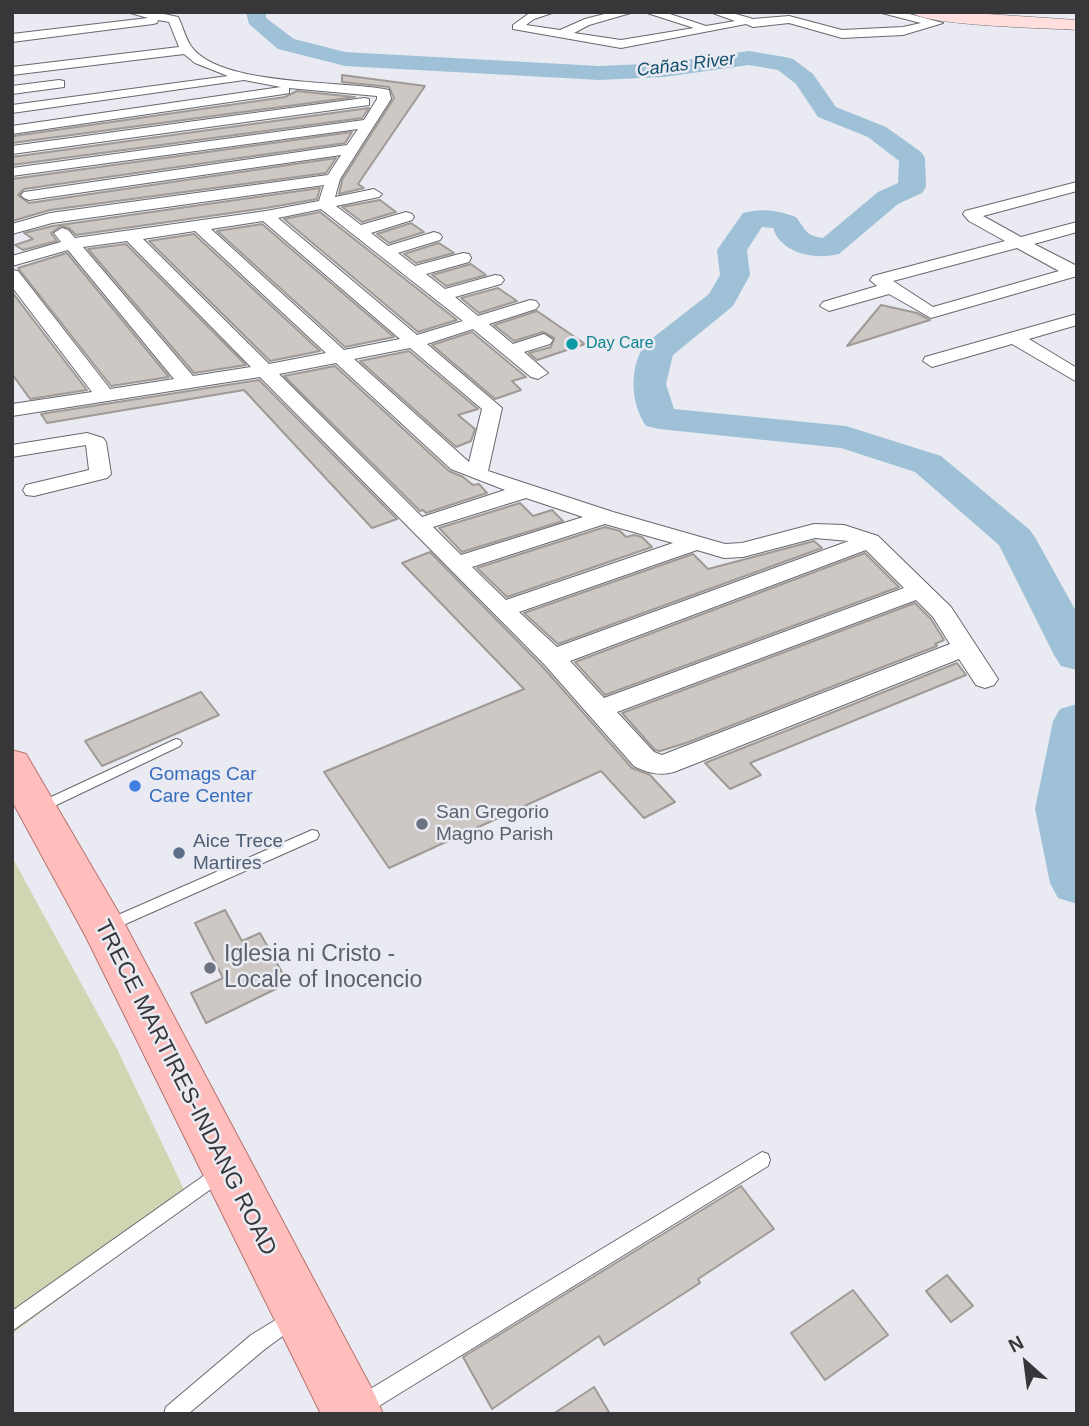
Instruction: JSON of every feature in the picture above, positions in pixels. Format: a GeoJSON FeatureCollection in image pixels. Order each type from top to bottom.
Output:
{"type":"FeatureCollection","features":[{"type":"Feature","properties":{"kind":"main road"},"geometry":{"type":"LineString","coordinates":[[919,12],[964,18],[1077,25]]}},
{"type":"Feature","properties":{"kind":"main road","name":"TRECE MARTIRES-INDANG ROAD"},"geometry":{"type":"LineString","coordinates":[[12,764],[104,928],[352,1413]]}},
{"type":"Feature","properties":{"kind":"street"},"geometry":{"type":"LineString","coordinates":[[133,12],[174,19]]}},
{"type":"Feature","properties":{"kind":"street"},"geometry":{"type":"LineString","coordinates":[[550,12],[524,15],[517,27],[621,44],[705,28],[789,19],[818,12]]}},
{"type":"Feature","properties":{"kind":"street"},"geometry":{"type":"LineString","coordinates":[[560,35],[585,22],[628,12]]}},
{"type":"Feature","properties":{"kind":"street"},"geometry":{"type":"LineString","coordinates":[[650,12],[705,28]]}},
{"type":"Feature","properties":{"kind":"street"},"geometry":{"type":"LineString","coordinates":[[716,12],[753,23]]}},
{"type":"Feature","properties":{"kind":"street"},"geometry":{"type":"LineString","coordinates":[[789,19],[842,33],[918,29],[937,23],[877,15],[827,29]]}},
{"type":"Feature","properties":{"kind":"street"},"geometry":{"type":"LineString","coordinates":[[585,22],[612,27],[626,24],[606,18]]}},
{"type":"Feature","properties":{"kind":"street"},"geometry":{"type":"LineString","coordinates":[[174,19],[175,35],[187,50],[208,65],[248,77],[384,93],[384,99],[333,179],[325,205]]}},
{"type":"Feature","properties":{"kind":"street"},"geometry":{"type":"LineString","coordinates":[[12,38],[174,19]]}},
{"type":"Feature","properties":{"kind":"street"},"geometry":{"type":"LineString","coordinates":[[12,71],[187,50]]}},
{"type":"Feature","properties":{"kind":"street"},"geometry":{"type":"LineString","coordinates":[[182,68],[208,65]]}},
{"type":"Feature","properties":{"kind":"street"},"geometry":{"type":"LineString","coordinates":[[12,109],[248,77]]}},
{"type":"Feature","properties":{"kind":"street"},"geometry":{"type":"LineString","coordinates":[[12,90],[77,82]]}},
{"type":"Feature","properties":{"kind":"street"},"geometry":{"type":"LineString","coordinates":[[12,130],[313,86]]}},
{"type":"Feature","properties":{"kind":"street"},"geometry":{"type":"LineString","coordinates":[[12,150],[384,99]]}},
{"type":"Feature","properties":{"kind":"street"},"geometry":{"type":"LineString","coordinates":[[12,172],[366,124]]}},
{"type":"Feature","properties":{"kind":"street"},"geometry":{"type":"LineString","coordinates":[[19,190],[352,149]]}},
{"type":"Feature","properties":{"kind":"street"},"geometry":{"type":"LineString","coordinates":[[12,261],[60,231],[333,179]]}},
{"type":"Feature","properties":{"kind":"street"},"geometry":{"type":"LineString","coordinates":[[1075,271],[1019,243],[971,214],[1077,186]]}},
{"type":"Feature","properties":{"kind":"street"},"geometry":{"type":"LineString","coordinates":[[19,190],[60,231],[187,382]]}},
{"type":"Feature","properties":{"kind":"street"},"geometry":{"type":"LineString","coordinates":[[12,229],[131,236],[266,216],[374,194]]}},
{"type":"Feature","properties":{"kind":"street"},"geometry":{"type":"LineString","coordinates":[[325,205],[538,373]]}},
{"type":"Feature","properties":{"kind":"street"},"geometry":{"type":"LineString","coordinates":[[266,216],[492,408],[477,474]]}},
{"type":"Feature","properties":{"kind":"street"},"geometry":{"type":"LineString","coordinates":[[359,231],[405,217]]}},
{"type":"Feature","properties":{"kind":"street"},"geometry":{"type":"LineString","coordinates":[[200,226],[458,465],[525,491],[605,517],[693,544],[732,552],[814,531],[830,530],[870,541],[942,612],[985,679]]}},
{"type":"Feature","properties":{"kind":"street"},"geometry":{"type":"LineString","coordinates":[[1075,271],[931,313],[878,280],[1077,228]]}},
{"type":"Feature","properties":{"kind":"street"},"geometry":{"type":"LineString","coordinates":[[131,236],[502,610],[553,657],[644,759],[651,763],[664,765],[966,647]]}},
{"type":"Feature","properties":{"kind":"street"},"geometry":{"type":"LineString","coordinates":[[385,252],[434,237]]}},
{"type":"Feature","properties":{"kind":"street"},"geometry":{"type":"LineString","coordinates":[[411,273],[463,258]]}},
{"type":"Feature","properties":{"kind":"street"},"geometry":{"type":"LineString","coordinates":[[12,275],[104,395]]}},
{"type":"Feature","properties":{"kind":"street"},"geometry":{"type":"LineString","coordinates":[[442,295],[495,280]]}},
{"type":"Feature","properties":{"kind":"street"},"geometry":{"type":"LineString","coordinates":[[829,306],[891,288]]}},
{"type":"Feature","properties":{"kind":"street"},"geometry":{"type":"LineString","coordinates":[[16,405],[264,371],[414,342],[530,305]]}},
{"type":"Feature","properties":{"kind":"street"},"geometry":{"type":"LineString","coordinates":[[932,361],[1074,323]]}},
{"type":"Feature","properties":{"kind":"street"},"geometry":{"type":"LineString","coordinates":[[1014,338],[1077,376]]}},
{"type":"Feature","properties":{"kind":"street"},"geometry":{"type":"LineString","coordinates":[[510,351],[544,340]]}},
{"type":"Feature","properties":{"kind":"street"},"geometry":{"type":"LineString","coordinates":[[12,451],[87,439],[96,442],[100,474],[34,489]]}},
{"type":"Feature","properties":{"kind":"street"},"geometry":{"type":"LineString","coordinates":[[418,525],[525,491]]}},
{"type":"Feature","properties":{"kind":"street"},"geometry":{"type":"LineString","coordinates":[[457,564],[605,517]]}},
{"type":"Feature","properties":{"kind":"street"},"geometry":{"type":"LineString","coordinates":[[553,657],[870,541]]}},
{"type":"Feature","properties":{"kind":"street"},"geometry":{"type":"LineString","coordinates":[[502,610],[693,544]]}},
{"type":"Feature","properties":{"kind":"street"},"geometry":{"type":"LineString","coordinates":[[599,709],[922,590]]}},
{"type":"Feature","properties":{"kind":"lane"},"geometry":{"type":"LineString","coordinates":[[37,808],[176,743]]}},
{"type":"Feature","properties":{"kind":"lane"},"geometry":{"type":"LineString","coordinates":[[104,928],[312,835]]}},
{"type":"Feature","properties":{"kind":"lane"},"geometry":{"type":"LineString","coordinates":[[352,1413],[762,1160]]}},
{"type":"Feature","properties":{"kind":"lane"},"geometry":{"type":"LineString","coordinates":[[12,1322],[227,1168]]}},
{"type":"Feature","properties":{"kind":"lane"},"geometry":{"type":"LineString","coordinates":[[173,1414],[258,1342],[301,1313]]}},
{"type":"Feature","properties":{"kind":"green space"},"geometry":{"type":"Polygon","coordinates":[[[12,857],[117,1049],[190,1202],[12,1334],[12,857]]]}},
{"type":"Feature","properties":{"kind":"building"},"geometry":{"type":"Polygon","coordinates":[[[342,75],[425,86],[358,184],[364,188],[339,194],[342,180],[394,98],[389,87],[342,82],[342,75]]]}},
{"type":"Feature","properties":{"kind":"building"},"geometry":{"type":"Polygon","coordinates":[[[297,91],[355,97],[12,143],[14,136],[285,97],[297,91]]]}},
{"type":"Feature","properties":{"kind":"building"},"geometry":{"type":"Polygon","coordinates":[[[369,108],[362,118],[12,165],[12,157],[369,108]]]}},
{"type":"Feature","properties":{"kind":"building"},"geometry":{"type":"Polygon","coordinates":[[[352,132],[345,143],[24,189],[18,195],[29,203],[336,158],[326,173],[50,210],[12,221],[12,179],[352,132]]]}},
{"type":"Feature","properties":{"kind":"building"},"geometry":{"type":"Polygon","coordinates":[[[320,188],[317,199],[76,235],[69,228],[61,226],[51,233],[57,241],[23,250],[15,245],[33,239],[24,233],[53,226],[320,188]]]}},
{"type":"Feature","properties":{"kind":"building"},"geometry":{"type":"Polygon","coordinates":[[[380,200],[396,212],[362,222],[342,207],[380,200]]]}},
{"type":"Feature","properties":{"kind":"building"},"geometry":{"type":"Polygon","coordinates":[[[320,212],[457,320],[418,332],[284,219],[320,212]]]}},
{"type":"Feature","properties":{"kind":"building"},"geometry":{"type":"Polygon","coordinates":[[[411,223],[424,232],[389,243],[377,234],[411,223]]]}},
{"type":"Feature","properties":{"kind":"building"},"geometry":{"type":"Polygon","coordinates":[[[262,224],[394,337],[345,347],[217,231],[262,224]]]}},
{"type":"Feature","properties":{"kind":"building"},"geometry":{"type":"Polygon","coordinates":[[[194,234],[320,351],[270,361],[149,241],[194,234]]]}},
{"type":"Feature","properties":{"kind":"building"},"geometry":{"type":"Polygon","coordinates":[[[439,243],[454,253],[416,263],[404,254],[439,243]]]}},
{"type":"Feature","properties":{"kind":"building"},"geometry":{"type":"Polygon","coordinates":[[[126,244],[246,365],[194,373],[88,249],[126,244]]]}},
{"type":"Feature","properties":{"kind":"building"},"geometry":{"type":"Polygon","coordinates":[[[67,253],[169,377],[111,386],[18,268],[67,253]]]}},
{"type":"Feature","properties":{"kind":"building"},"geometry":{"type":"Polygon","coordinates":[[[471,264],[486,275],[446,286],[432,275],[471,264]]]}},
{"type":"Feature","properties":{"kind":"building"},"geometry":{"type":"Polygon","coordinates":[[[498,288],[517,301],[479,313],[461,298],[498,288]]]}},
{"type":"Feature","properties":{"kind":"building"},"geometry":{"type":"Polygon","coordinates":[[[12,292],[87,390],[30,399],[12,374],[12,292]]]}},
{"type":"Feature","properties":{"kind":"building"},"geometry":{"type":"Polygon","coordinates":[[[881,305],[917,313],[930,320],[847,346],[881,305]]]}},
{"type":"Feature","properties":{"kind":"building"},"geometry":{"type":"Polygon","coordinates":[[[537,311],[585,344],[537,360],[529,353],[551,347],[554,338],[543,332],[514,341],[494,325],[537,311]]]}},
{"type":"Feature","properties":{"kind":"building"},"geometry":{"type":"Polygon","coordinates":[[[472,332],[526,377],[512,381],[521,390],[495,399],[432,345],[472,332]]]}},
{"type":"Feature","properties":{"kind":"building"},"geometry":{"type":"Polygon","coordinates":[[[409,351],[478,409],[458,415],[475,429],[471,441],[456,447],[360,361],[409,351]]]}},
{"type":"Feature","properties":{"kind":"building"},"geometry":{"type":"Polygon","coordinates":[[[335,366],[449,471],[473,485],[479,484],[487,493],[426,513],[420,511],[284,376],[335,366]]]}},
{"type":"Feature","properties":{"kind":"building"},"geometry":{"type":"Polygon","coordinates":[[[259,380],[397,519],[372,528],[244,390],[47,423],[41,414],[259,380]]]}},
{"type":"Feature","properties":{"kind":"building"},"geometry":{"type":"Polygon","coordinates":[[[520,503],[533,516],[552,510],[563,521],[462,552],[439,528],[520,503]]]}},
{"type":"Feature","properties":{"kind":"building"},"geometry":{"type":"Polygon","coordinates":[[[605,527],[620,531],[626,537],[642,537],[652,547],[507,597],[477,568],[605,527]]]}},
{"type":"Feature","properties":{"kind":"building"},"geometry":{"type":"Polygon","coordinates":[[[814,541],[822,548],[558,644],[524,613],[693,554],[708,569],[814,541]]]}},
{"type":"Feature","properties":{"kind":"building","name":"San Gregorio Magno Parish"},"geometry":{"type":"Polygon","coordinates":[[[430,552],[542,666],[632,768],[650,775],[675,802],[644,818],[601,771],[389,868],[324,772],[524,689],[402,563],[430,552]]]}},
{"type":"Feature","properties":{"kind":"building"},"geometry":{"type":"Polygon","coordinates":[[[865,553],[899,587],[605,695],[575,662],[865,553]]]}},
{"type":"Feature","properties":{"kind":"building"},"geometry":{"type":"Polygon","coordinates":[[[915,603],[931,619],[944,640],[935,644],[937,646],[686,743],[655,750],[622,713],[915,603]]]}},
{"type":"Feature","properties":{"kind":"building"},"geometry":{"type":"Polygon","coordinates":[[[957,663],[966,675],[750,763],[761,775],[730,789],[705,763],[957,663]]]}},
{"type":"Feature","properties":{"kind":"building"},"geometry":{"type":"Polygon","coordinates":[[[201,692],[219,715],[102,766],[85,741],[201,692]]]}},
{"type":"Feature","properties":{"kind":"building"},"geometry":{"type":"Polygon","coordinates":[[[225,910],[242,941],[260,933],[288,983],[206,1023],[191,993],[223,978],[195,923],[225,910]]]}},
{"type":"Feature","properties":{"kind":"building"},"geometry":{"type":"Polygon","coordinates":[[[741,1186],[774,1229],[698,1279],[700,1283],[604,1345],[599,1336],[492,1409],[463,1357],[741,1186]]]}},
{"type":"Feature","properties":{"kind":"building"},"geometry":{"type":"Polygon","coordinates":[[[947,1275],[973,1306],[951,1322],[926,1291],[947,1275]]]}},
{"type":"Feature","properties":{"kind":"building"},"geometry":{"type":"Polygon","coordinates":[[[853,1290],[888,1335],[825,1380],[791,1333],[853,1290]]]}},
{"type":"Feature","properties":{"kind":"building"},"geometry":{"type":"Polygon","coordinates":[[[594,1387],[610,1414],[553,1414],[594,1387]]]}},
{"type":"Feature","properties":{"kind":"waterway","name":"Cañas River"},"geometry":{"type":"LineString","coordinates":[[256,12],[256,20],[286,44],[345,59],[599,73],[664,70],[749,58],[785,64],[805,79],[827,112],[877,132],[912,158],[912,187],[888,198],[829,248],[805,245],[790,235],[786,223],[772,218],[753,219],[732,250],[735,275],[722,299],[657,351],[649,384],[659,418],[846,437],[928,464],[1016,539],[1077,655]]}},
{"type":"Feature","properties":{"kind":"waterway","name":"Cañas River"},"geometry":{"type":"LineString","coordinates":[[1077,721],[1060,809],[1077,883]]}},
{"type":"Feature","properties":{"kind":"place","name":"Day Care"},"geometry":{"type":"Point","coordinates":[572,344]}},
{"type":"Feature","properties":{"kind":"place","name":"Gomags Car Care Center"},"geometry":{"type":"Point","coordinates":[135,786]}},
{"type":"Feature","properties":{"kind":"place","name":"San Gregorio Magno Parish"},"geometry":{"type":"Point","coordinates":[422,824]}},
{"type":"Feature","properties":{"kind":"place","name":"Aice Trece Martires"},"geometry":{"type":"Point","coordinates":[179,853]}},
{"type":"Feature","properties":{"kind":"place","name":"Iglesia ni Cristo - Locale of Inocencio"},"geometry":{"type":"Point","coordinates":[210,968]}}]}
